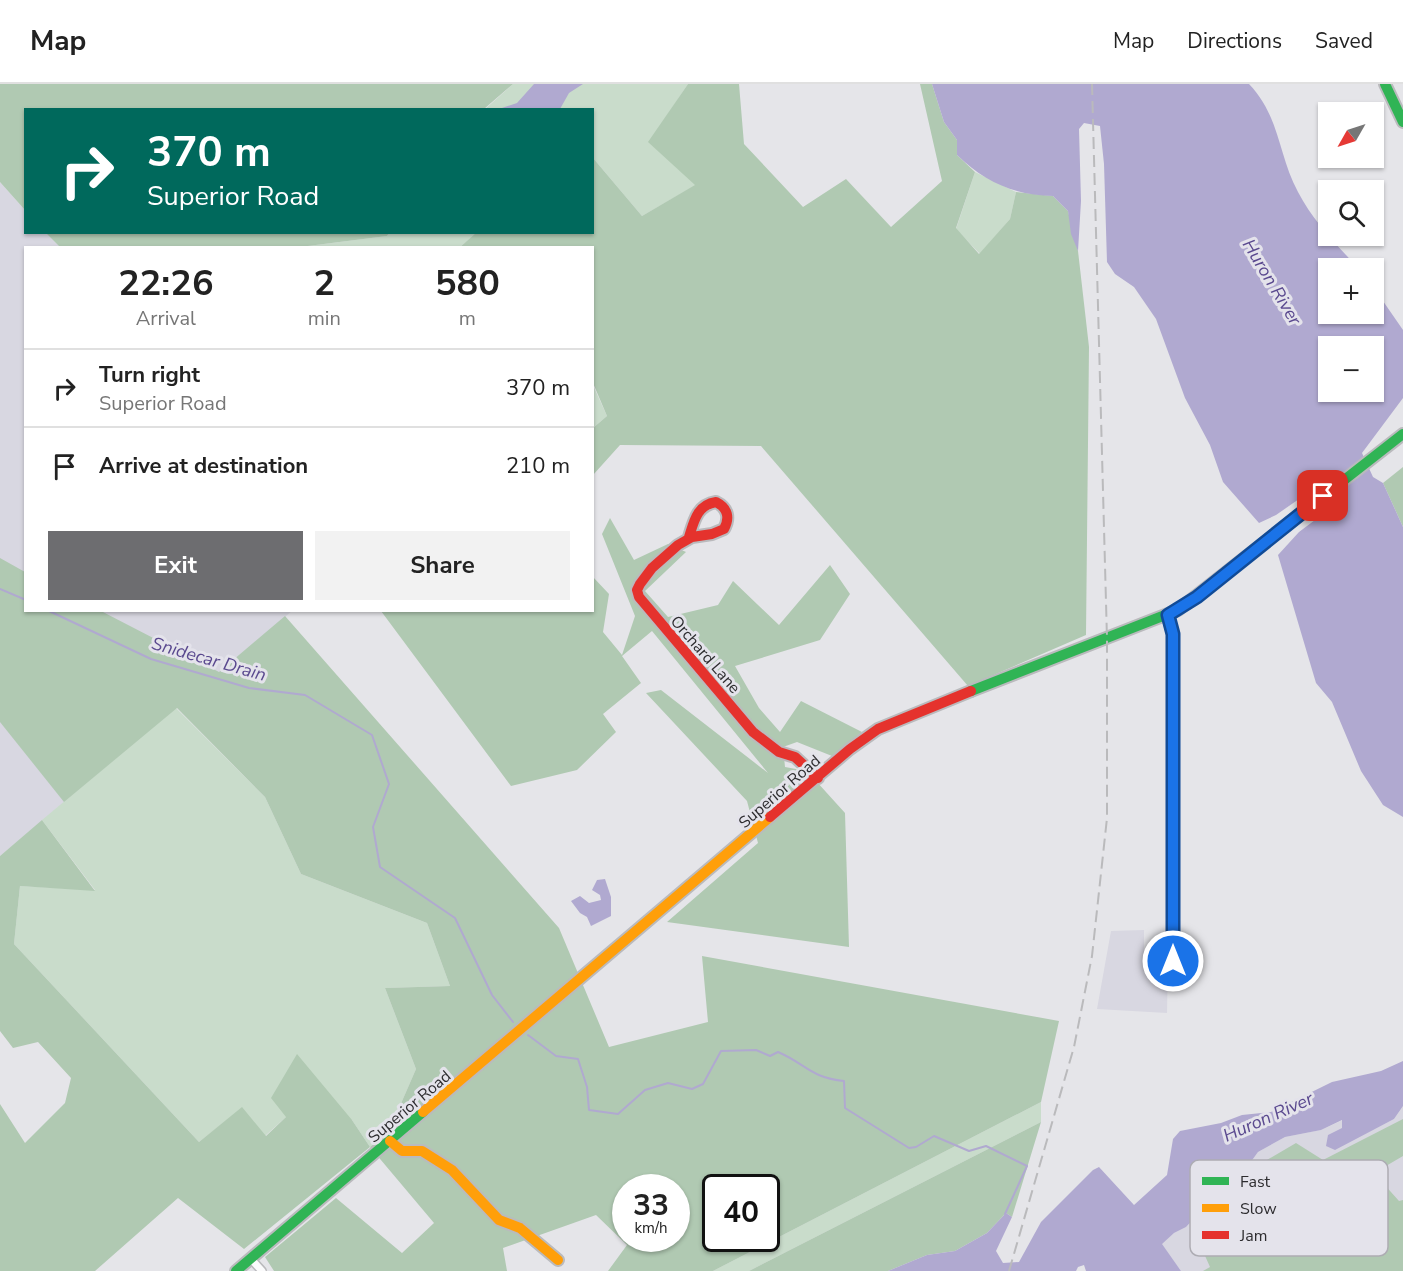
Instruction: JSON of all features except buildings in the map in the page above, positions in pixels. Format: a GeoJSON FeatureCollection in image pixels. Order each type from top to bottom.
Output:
{"type":"FeatureCollection","features":[{"type":"Feature","properties":{"kind":"main road"},"geometry":{"type":"LineString","coordinates":[[1384,84],[1403,122]]}},
{"type":"Feature","properties":{"kind":"main road","name":"Superior Road"},"geometry":{"type":"LineString","coordinates":[[236,1271],[850,749],[878,729],[1168,615],[1197,597],[1403,434]]}},
{"type":"Feature","properties":{"kind":"main road","name":"Orchard Lane"},"geometry":{"type":"LineString","coordinates":[[689,537],[643,578],[637,590],[639,597],[753,732],[779,752],[795,757],[818,778]]}},
{"type":"Feature","properties":{"kind":"main road"},"geometry":{"type":"LineString","coordinates":[[1168,615],[1173,634],[1173,961]]}},
{"type":"Feature","properties":{"kind":"main road"},"geometry":{"type":"LineString","coordinates":[[390,1141],[398,1151],[406,1154],[422,1151],[452,1170],[499,1220],[520,1228],[558,1260]]}},
{"type":"Feature","properties":{"kind":"street"},"geometry":{"type":"LineString","coordinates":[[251,1259],[262,1271]]}},
{"type":"Feature","properties":{"kind":"shaded area"},"geometry":{"type":"Polygon","coordinates":[[[0,182],[24,209],[24,234],[47,234],[59,246],[24,246],[24,612],[291,612],[0,856],[0,182]]]}},
{"type":"Feature","properties":{"kind":"shaded area"},"geometry":{"type":"Polygon","coordinates":[[[1144,930],[1144,959],[1168,960],[1167,1013],[1097,1009],[1111,931],[1144,930]]]}},
{"type":"Feature","properties":{"kind":"shaded area"},"geometry":{"type":"Polygon","coordinates":[[[1403,1106],[1403,1271],[1181,1271],[1161,1244],[1190,1223],[1190,1256],[1388,1256],[1388,1160],[1252,1160],[1258,1152],[1285,1137],[1321,1130],[1343,1120],[1342,1128],[1366,1133],[1394,1119],[1403,1106]]]}},
{"type":"Feature","properties":{"kind":"green space"},"geometry":{"type":"Polygon","coordinates":[[[0,84],[513,84],[485,108],[24,108],[24,209],[0,182],[0,84]]]}},
{"type":"Feature","properties":{"kind":"green space"},"geometry":{"type":"Polygon","coordinates":[[[513,84],[688,84],[649,142],[696,185],[642,216],[594,159],[594,108],[486,108],[513,84]]]}},
{"type":"Feature","properties":{"kind":"green space"},"geometry":{"type":"Polygon","coordinates":[[[688,84],[739,84],[744,144],[803,207],[846,179],[891,227],[942,181],[920,84],[932,84],[944,122],[957,140],[957,155],[975,172],[956,228],[979,254],[1010,219],[1016,192],[1053,196],[1068,211],[1078,251],[1089,347],[1086,635],[968,686],[761,446],[620,445],[594,474],[594,427],[607,416],[594,385],[594,246],[461,246],[475,234],[594,234],[594,159],[642,216],[695,185],[648,142],[688,84]]]}},
{"type":"Feature","properties":{"kind":"green space"},"geometry":{"type":"Polygon","coordinates":[[[975,172],[1016,192],[1010,219],[980,254],[956,229],[975,172]]]}},
{"type":"Feature","properties":{"kind":"green space"},"geometry":{"type":"Polygon","coordinates":[[[47,234],[388,234],[308,246],[59,246],[47,234]]]}},
{"type":"Feature","properties":{"kind":"green space"},"geometry":{"type":"Polygon","coordinates":[[[388,234],[476,234],[461,246],[308,246],[388,234]]]}},
{"type":"Feature","properties":{"kind":"green space"},"geometry":{"type":"Polygon","coordinates":[[[594,387],[607,416],[594,427],[594,387]]]}},
{"type":"Feature","properties":{"kind":"green space"},"geometry":{"type":"Polygon","coordinates":[[[1403,467],[1403,527],[1383,483],[1403,467]]]}},
{"type":"Feature","properties":{"kind":"green space"},"geometry":{"type":"Polygon","coordinates":[[[610,518],[634,560],[668,544],[686,552],[645,591],[668,617],[718,605],[733,581],[779,625],[830,565],[850,594],[820,640],[735,666],[759,708],[780,732],[801,701],[862,732],[832,756],[797,742],[783,747],[785,767],[807,771],[845,813],[849,947],[667,922],[758,843],[747,801],[646,693],[661,690],[768,773],[652,631],[622,656],[641,683],[603,714],[616,732],[577,770],[511,786],[382,612],[594,612],[594,578],[609,594],[603,632],[622,655],[635,616],[602,534],[610,518]]]}},
{"type":"Feature","properties":{"kind":"green space"},"geometry":{"type":"Polygon","coordinates":[[[0,558],[24,571],[24,612],[103,612],[219,672],[285,616],[559,928],[609,1047],[708,1022],[702,956],[1059,1021],[1041,1102],[780,1236],[780,1174],[702,1174],[702,1252],[750,1252],[713,1271],[608,1271],[622,1252],[690,1252],[690,1174],[612,1174],[612,1230],[596,1215],[503,1248],[507,1271],[274,1271],[265,1257],[336,1198],[402,1253],[434,1223],[370,1147],[389,1131],[416,1069],[385,988],[450,986],[427,923],[301,874],[265,797],[177,708],[64,802],[0,722],[0,558]]]}},
{"type":"Feature","properties":{"kind":"green space"},"geometry":{"type":"Polygon","coordinates":[[[176,708],[265,797],[301,874],[427,923],[450,986],[385,988],[416,1069],[389,1131],[370,1147],[352,1120],[286,1117],[265,1136],[242,1108],[199,1142],[14,944],[20,886],[95,890],[42,820],[176,708]]]}},
{"type":"Feature","properties":{"kind":"green space"},"geometry":{"type":"Polygon","coordinates":[[[42,820],[95,891],[20,886],[14,944],[199,1142],[242,1107],[266,1136],[286,1117],[271,1098],[297,1054],[352,1120],[370,1147],[244,1249],[178,1198],[95,1271],[0,1271],[0,1104],[25,1143],[65,1103],[71,1078],[38,1042],[13,1048],[0,1031],[0,856],[42,820]]]}},
{"type":"Feature","properties":{"kind":"green space"},"geometry":{"type":"Polygon","coordinates":[[[1041,1102],[1041,1122],[749,1271],[713,1271],[750,1252],[780,1252],[780,1236],[1041,1102]]]}},
{"type":"Feature","properties":{"kind":"green space"},"geometry":{"type":"Polygon","coordinates":[[[1403,1119],[1403,1156],[1388,1165],[1388,1160],[1323,1160],[1403,1119]]]}},
{"type":"Feature","properties":{"kind":"green space"},"geometry":{"type":"Polygon","coordinates":[[[1041,1122],[1012,1217],[1006,1213],[987,1233],[955,1251],[927,1255],[888,1271],[749,1271],[1041,1122]]]}},
{"type":"Feature","properties":{"kind":"green space"},"geometry":{"type":"Polygon","coordinates":[[[1296,1143],[1323,1160],[1267,1160],[1296,1143]]]}},
{"type":"Feature","properties":{"kind":"green space"},"geometry":{"type":"Polygon","coordinates":[[[1388,1189],[1399,1201],[1403,1200],[1403,1271],[1203,1271],[1210,1267],[1205,1256],[1388,1256],[1388,1189]]]}},
{"type":"Feature","properties":{"kind":"water"},"geometry":{"type":"Polygon","coordinates":[[[534,84],[583,84],[569,93],[561,108],[502,108],[517,103],[534,84]]]}},
{"type":"Feature","properties":{"kind":"water","name":"Huron River"},"geometry":{"type":"Polygon","coordinates":[[[932,84],[1249,84],[1259,96],[1273,122],[1291,178],[1304,203],[1318,222],[1318,246],[1338,246],[1349,258],[1318,258],[1318,324],[1384,324],[1384,302],[1403,330],[1403,398],[1362,453],[1373,477],[1383,483],[1403,527],[1403,817],[1383,805],[1361,771],[1332,702],[1316,683],[1278,555],[1299,532],[1335,505],[1322,483],[1276,515],[1259,523],[1223,482],[1210,445],[1185,398],[1156,319],[1134,287],[1115,274],[1107,262],[1104,164],[1100,126],[1084,123],[1079,129],[1081,201],[1078,251],[1071,234],[1068,211],[1053,196],[1013,190],[989,180],[957,155],[957,140],[944,122],[932,84]]]}},
{"type":"Feature","properties":{"kind":"water"},"geometry":{"type":"Polygon","coordinates":[[[605,879],[611,897],[611,916],[591,926],[587,917],[580,913],[571,901],[580,896],[589,903],[601,900],[600,895],[592,890],[597,880],[605,879]]]}},
{"type":"Feature","properties":{"kind":"water","name":"Huron River"},"geometry":{"type":"Polygon","coordinates":[[[1403,1061],[1403,1106],[1394,1119],[1335,1150],[1326,1146],[1328,1135],[1342,1128],[1342,1120],[1321,1130],[1285,1137],[1258,1152],[1252,1160],[1190,1160],[1190,1223],[1162,1244],[1181,1271],[1086,1271],[1084,1265],[1078,1267],[1076,1271],[888,1271],[927,1255],[955,1251],[987,1233],[1006,1213],[1012,1217],[996,1251],[1003,1263],[1019,1262],[1041,1222],[1093,1170],[1099,1167],[1134,1205],[1167,1175],[1173,1139],[1180,1131],[1221,1123],[1242,1115],[1271,1112],[1332,1082],[1381,1071],[1403,1061]]]}},
{"type":"Feature","properties":{"kind":"waterway","name":"Snidecar Drain"},"geometry":{"type":"LineString","coordinates":[[0,589],[24,599]]}},
{"type":"Feature","properties":{"kind":"waterway","name":"Snidecar Drain"},"geometry":{"type":"LineString","coordinates":[[51,612],[151,659],[249,688],[305,695],[372,735],[389,784],[373,827],[380,867],[455,918],[492,995],[513,1022]]}},
{"type":"Feature","properties":{"kind":"waterway","name":"Snidecar Drain"},"geometry":{"type":"LineString","coordinates":[[528,1035],[556,1056],[578,1059],[587,1087],[589,1110],[618,1114],[645,1090],[668,1083],[692,1089],[703,1084],[721,1051],[756,1050],[770,1056],[778,1052],[816,1074],[844,1081],[845,1108],[909,1148],[916,1147],[934,1136],[969,1151],[986,1146],[1027,1166],[1005,1214]]}},
{"type":"Feature","properties":{"kind":"railway"},"geometry":{"type":"LineString","coordinates":[[1009,1271],[1074,1047],[1092,956],[1107,818],[1107,639],[1092,84]]}},
{"type":"Feature","properties":{"kind":"traffic: fast"},"geometry":{"type":"LineString","coordinates":[[1385,84],[1403,122]]}},
{"type":"Feature","properties":{"kind":"traffic: fast"},"geometry":{"type":"LineString","coordinates":[[971,691],[1178,610],[1403,434]]}},
{"type":"Feature","properties":{"kind":"traffic: fast"},"geometry":{"type":"LineString","coordinates":[[1173,879],[1173,961]]}},
{"type":"Feature","properties":{"kind":"traffic: fast"},"geometry":{"type":"LineString","coordinates":[[236,1271],[423,1112]]}},
{"type":"Feature","properties":{"kind":"traffic: slow"},"geometry":{"type":"LineString","coordinates":[[1168,615],[1173,635],[1173,879]]}},
{"type":"Feature","properties":{"kind":"traffic: slow"},"geometry":{"type":"LineString","coordinates":[[423,1112],[770,817]]}},
{"type":"Feature","properties":{"kind":"traffic: slow"},"geometry":{"type":"LineString","coordinates":[[390,1141],[402,1151],[422,1151],[452,1170],[499,1220],[520,1228],[558,1260]]}},
{"type":"Feature","properties":{"kind":"traffic: jam"},"geometry":{"type":"LineString","coordinates":[[689,537],[697,515],[704,506],[716,502],[723,507],[727,517],[724,529],[712,534],[692,537],[678,545],[652,568],[637,590],[639,597],[753,732],[779,752],[795,757],[818,778]]}},
{"type":"Feature","properties":{"kind":"traffic: jam"},"geometry":{"type":"LineString","coordinates":[[770,817],[850,749],[878,729],[971,691]]}},
{"type":"Feature","properties":{"kind":"route"},"geometry":{"type":"LineString","coordinates":[[1173,961],[1173,634],[1168,615],[1197,597],[1323,496]]}}]}
